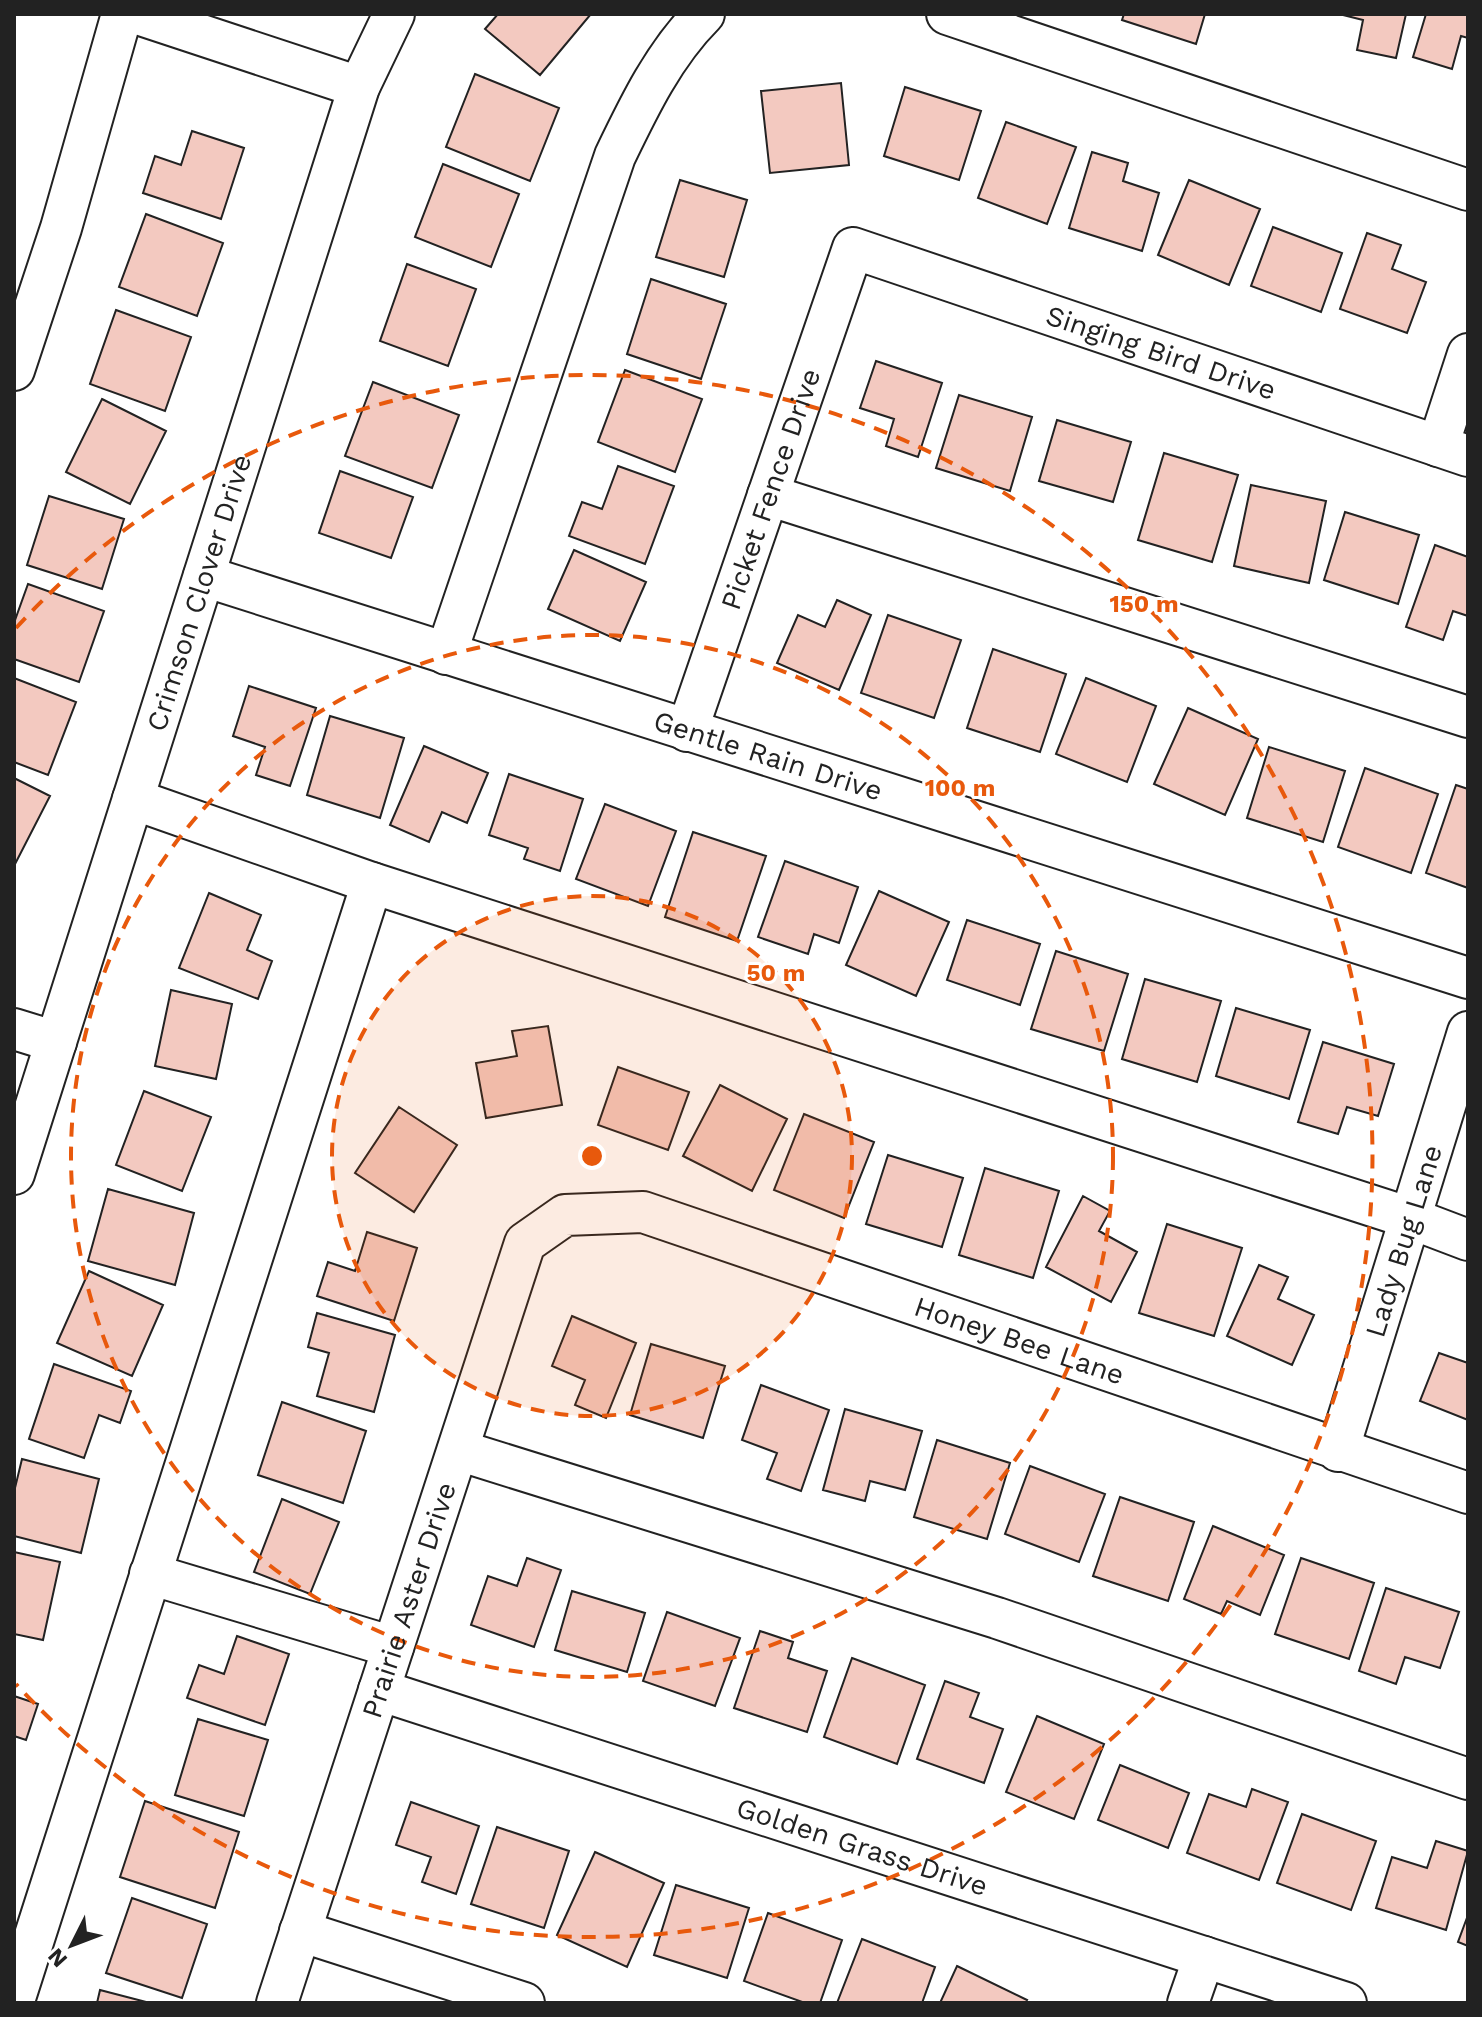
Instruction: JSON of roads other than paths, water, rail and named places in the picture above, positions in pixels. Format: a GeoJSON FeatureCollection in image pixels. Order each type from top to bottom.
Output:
{"type":"FeatureCollection","features":[{"type":"Feature","properties":{"kind":"street"},"geometry":{"type":"LineString","coordinates":[[14,370],[61,228],[122,14]]}},
{"type":"Feature","properties":{"kind":"street"},"geometry":{"type":"LineString","coordinates":[[138,14],[359,87]]}},
{"type":"Feature","properties":{"kind":"street","name":"Crimson Clover Drive"},"geometry":{"type":"LineString","coordinates":[[14,1174],[359,87],[394,14]]}},
{"type":"Feature","properties":{"kind":"street"},"geometry":{"type":"LineString","coordinates":[[446,654],[615,156],[643,95],[704,14]]}},
{"type":"Feature","properties":{"kind":"street"},"geometry":{"type":"LineString","coordinates":[[947,14],[1468,190]]}},
{"type":"Feature","properties":{"kind":"street","name":"Singing Bird Drive"},"geometry":{"type":"LineString","coordinates":[[853,248],[1453,451]]}},
{"type":"Feature","properties":{"kind":"street","name":"Picket Fence Drive"},"geometry":{"type":"LineString","coordinates":[[687,731],[853,248]]}},
{"type":"Feature","properties":{"kind":"street"},"geometry":{"type":"LineString","coordinates":[[1453,451],[1468,354]]}},
{"type":"Feature","properties":{"kind":"street"},"geometry":{"type":"LineString","coordinates":[[768,495],[1468,717]]}},
{"type":"Feature","properties":{"kind":"street","name":"Gentle Rain Drive"},"geometry":{"type":"LineString","coordinates":[[204,576],[1468,978]]}},
{"type":"Feature","properties":{"kind":"street"},"geometry":{"type":"LineString","coordinates":[[133,799],[372,883],[1410,1218],[1468,1240]]}},
{"type":"Feature","properties":{"kind":"street"},"geometry":{"type":"LineString","coordinates":[[14,2001],[372,883]]}},
{"type":"Feature","properties":{"kind":"street"},"geometry":{"type":"LineString","coordinates":[[14,1029],[56,1042]]}},
{"type":"Feature","properties":{"kind":"street","name":"Lady Bug Lane"},"geometry":{"type":"LineString","coordinates":[[1338,1451],[1468,1032]]}},
{"type":"Feature","properties":{"kind":"street","name":"Honey Bee Lane"},"geometry":{"type":"LineString","coordinates":[[565,1215],[643,1212],[1468,1493]]}},
{"type":"Feature","properties":{"kind":"street","name":"Prairie Aster Drive"},"geometry":{"type":"LineString","coordinates":[[277,2003],[525,1243],[565,1215]]}},
{"type":"Feature","properties":{"kind":"street"},"geometry":{"type":"LineString","coordinates":[[458,1450],[997,1618],[1468,1779]]}},
{"type":"Feature","properties":{"kind":"street"},"geometry":{"type":"LineString","coordinates":[[150,1574],[393,1647]]}},
{"type":"Feature","properties":{"kind":"street","name":"Golden Grass Drive"},"geometry":{"type":"LineString","coordinates":[[379,1690],[1346,2003]]}},
{"type":"Feature","properties":{"kind":"street"},"geometry":{"type":"LineString","coordinates":[[300,1931],[524,2003]]}},
{"type":"Feature","properties":{"kind":"street"},"geometry":{"type":"LineString","coordinates":[[1188,2003],[1204,1957]]}}]}
